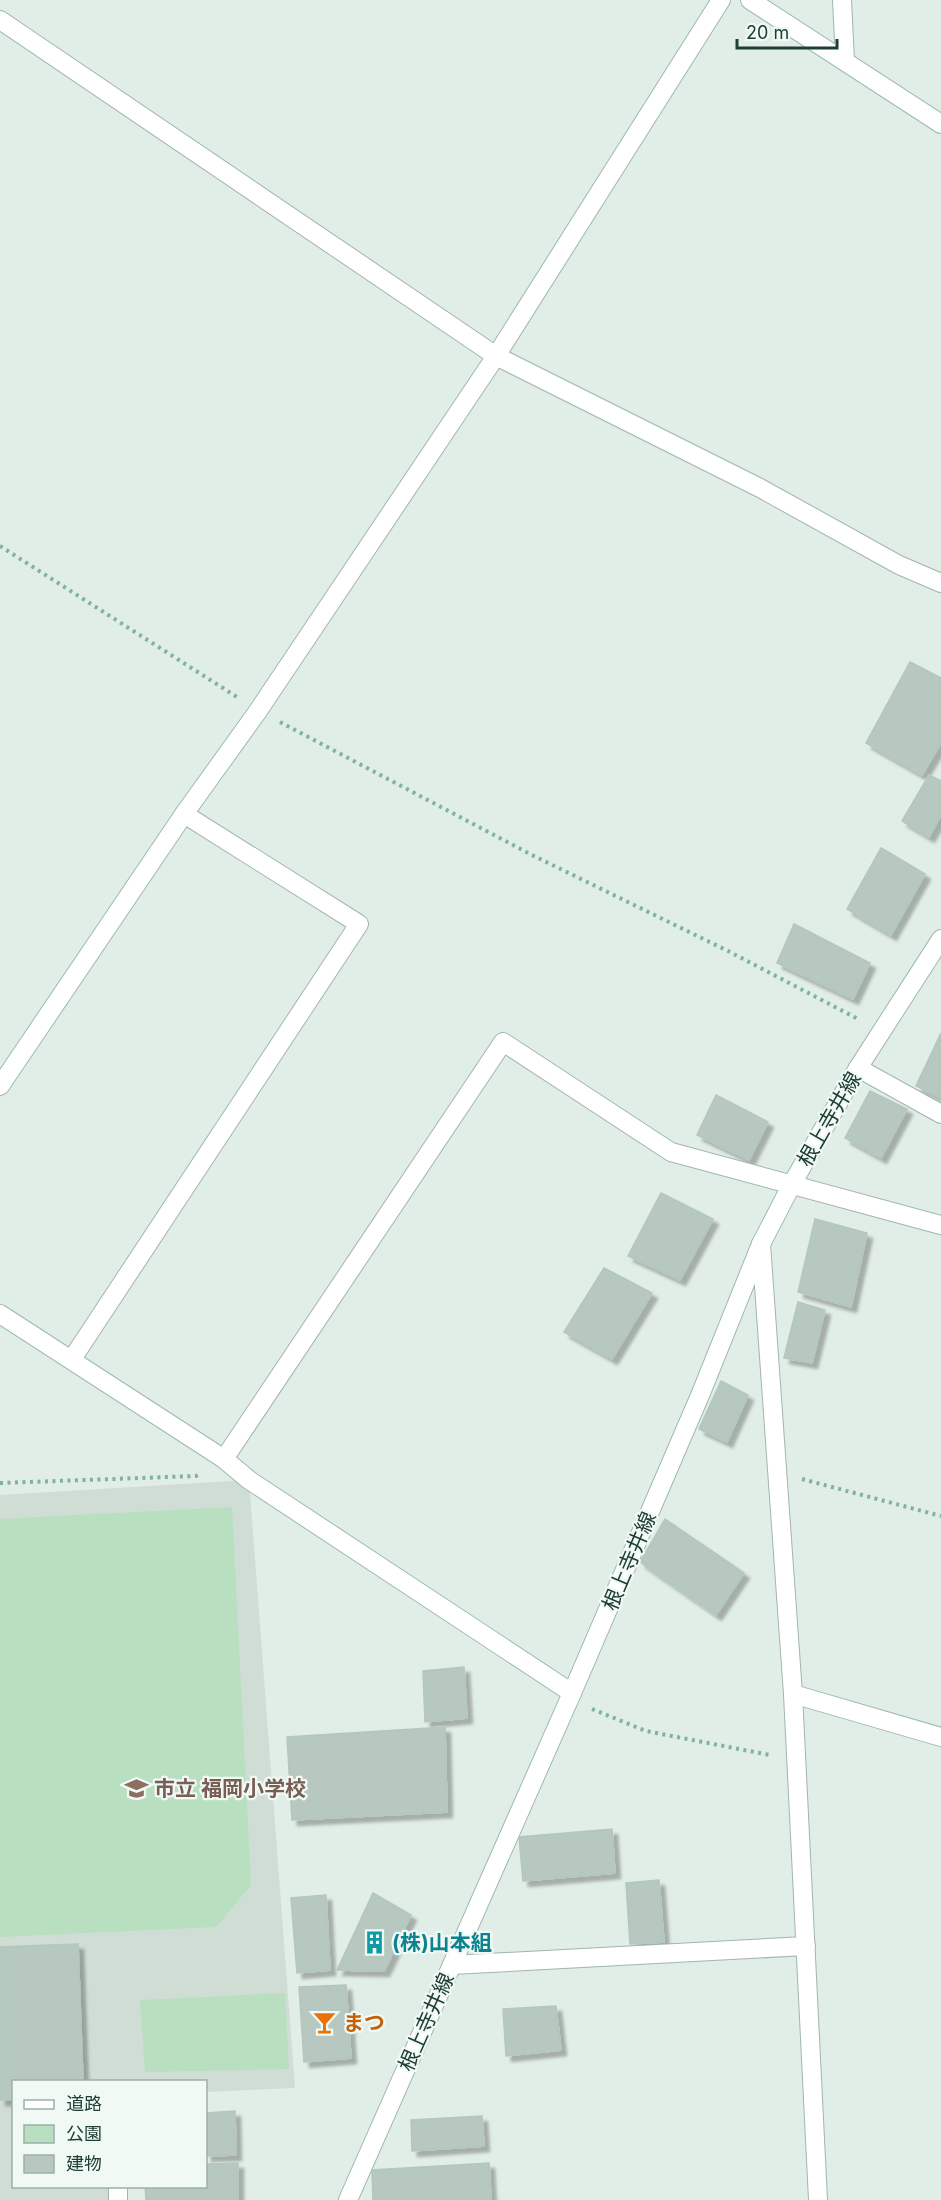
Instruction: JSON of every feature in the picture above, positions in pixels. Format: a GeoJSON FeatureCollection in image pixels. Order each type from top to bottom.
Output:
{"type":"FeatureCollection","features":[{"type":"Feature","properties":{"kind":"street"},"geometry":{"type":"LineString","coordinates":[[0,1086],[184,814],[258,711],[496,356],[721,0]]}},
{"type":"Feature","properties":{"kind":"street"},"geometry":{"type":"LineString","coordinates":[[750,0],[941,124]]}},
{"type":"Feature","properties":{"kind":"street"},"geometry":{"type":"LineString","coordinates":[[842,0],[845,61]]}},
{"type":"Feature","properties":{"kind":"street"},"geometry":{"type":"LineString","coordinates":[[0,20],[496,356],[760,488],[899,565],[941,583]]}},
{"type":"Feature","properties":{"kind":"street"},"geometry":{"type":"LineString","coordinates":[[72,1359],[359,924],[184,814]]}},
{"type":"Feature","properties":{"kind":"street","name":"根上寺井線"},"geometry":{"type":"LineString","coordinates":[[348,2200],[571,1696],[701,1393],[761,1244],[792,1184],[858,1068],[941,939]]}},
{"type":"Feature","properties":{"kind":"street"},"geometry":{"type":"LineString","coordinates":[[224,1459],[502,1042],[671,1152],[941,1225]]}},
{"type":"Feature","properties":{"kind":"street"},"geometry":{"type":"LineString","coordinates":[[858,1068],[941,1114]]}},
{"type":"Feature","properties":{"kind":"street"},"geometry":{"type":"LineString","coordinates":[[761,1244],[793,1694],[818,2200]]}},
{"type":"Feature","properties":{"kind":"street"},"geometry":{"type":"LineString","coordinates":[[0,1314],[224,1459],[249,1480],[571,1696]]}},
{"type":"Feature","properties":{"kind":"street"},"geometry":{"type":"LineString","coordinates":[[793,1694],[941,1737]]}},
{"type":"Feature","properties":{"kind":"street"},"geometry":{"type":"LineString","coordinates":[[452,1965],[806,1946]]}},
{"type":"Feature","properties":{"kind":"path"},"geometry":{"type":"LineString","coordinates":[[0,546],[258,711],[532,855],[728,951],[882,1031]]}},
{"type":"Feature","properties":{"kind":"path"},"geometry":{"type":"LineString","coordinates":[[0,1483],[196,1476],[224,1459]]}},
{"type":"Feature","properties":{"kind":"path"},"geometry":{"type":"LineString","coordinates":[[778,1473],[941,1516]]}},
{"type":"Feature","properties":{"kind":"path"},"geometry":{"type":"LineString","coordinates":[[571,1696],[646,1731],[796,1760]]}},
{"type":"Feature","properties":{"kind":"shaded area","name":"市立 福岡小学校"},"geometry":{"type":"Polygon","coordinates":[[[249,1480],[295,2088],[207,2092],[207,2080],[12,2080],[12,2188],[108,2188],[108,2200],[0,2200],[0,1495],[249,1480]]]}},
{"type":"Feature","properties":{"kind":"green space","name":"市立 福岡小学校"},"geometry":{"type":"Polygon","coordinates":[[[232,1507],[251,1885],[216,1927],[0,1937],[0,1519],[232,1507]]]}},
{"type":"Feature","properties":{"kind":"green space"},"geometry":{"type":"Polygon","coordinates":[[[285,1993],[289,2069],[145,2072],[140,2000],[285,1993]]]}},
{"type":"Feature","properties":{"kind":"building"},"geometry":{"type":"Polygon","coordinates":[[[910,662],[941,678],[941,743],[922,775],[866,743],[910,662]]]}},
{"type":"Feature","properties":{"kind":"building"},"geometry":{"type":"Polygon","coordinates":[[[929,775],[941,781],[941,815],[929,837],[902,821],[929,775]]]}},
{"type":"Feature","properties":{"kind":"building"},"geometry":{"type":"Polygon","coordinates":[[[881,848],[925,874],[891,935],[847,909],[881,848]]]}},
{"type":"Feature","properties":{"kind":"building"},"geometry":{"type":"Polygon","coordinates":[[[794,924],[870,963],[853,999],[777,963],[794,924]]]}},
{"type":"Feature","properties":{"kind":"building"},"geometry":{"type":"Polygon","coordinates":[[[941,1033],[941,1098],[916,1086],[941,1033]]]}},
{"type":"Feature","properties":{"kind":"building"},"geometry":{"type":"Polygon","coordinates":[[[870,1091],[907,1109],[881,1158],[845,1138],[870,1091]]]}},
{"type":"Feature","properties":{"kind":"building"},"geometry":{"type":"Polygon","coordinates":[[[716,1095],[768,1122],[749,1160],[697,1135],[716,1095]]]}},
{"type":"Feature","properties":{"kind":"building"},"geometry":{"type":"Polygon","coordinates":[[[661,1193],[713,1219],[680,1280],[628,1256],[661,1193]]]}},
{"type":"Feature","properties":{"kind":"building"},"geometry":{"type":"Polygon","coordinates":[[[815,1219],[867,1233],[851,1307],[798,1292],[815,1219]]]}},
{"type":"Feature","properties":{"kind":"building"},"geometry":{"type":"Polygon","coordinates":[[[604,1268],[652,1293],[612,1359],[564,1332],[604,1268]]]}},
{"type":"Feature","properties":{"kind":"building"},"geometry":{"type":"Polygon","coordinates":[[[798,1302],[825,1310],[812,1363],[784,1358],[798,1302]]]}},
{"type":"Feature","properties":{"kind":"building"},"geometry":{"type":"Polygon","coordinates":[[[721,1381],[748,1395],[727,1442],[699,1429],[721,1381]]]}},
{"type":"Feature","properties":{"kind":"building"},"geometry":{"type":"Polygon","coordinates":[[[665,1519],[744,1573],[716,1615],[640,1562],[665,1519]]]}},
{"type":"Feature","properties":{"kind":"building"},"geometry":{"type":"Polygon","coordinates":[[[464,1667],[467,1718],[425,1722],[423,1671],[464,1667]]]}},
{"type":"Feature","properties":{"kind":"building"},"geometry":{"type":"Polygon","coordinates":[[[445,1727],[447,1812],[292,1820],[287,1737],[445,1727]]]}},
{"type":"Feature","properties":{"kind":"building"},"geometry":{"type":"Polygon","coordinates":[[[612,1829],[615,1873],[523,1881],[519,1837],[612,1829]]]}},
{"type":"Feature","properties":{"kind":"building"},"geometry":{"type":"Polygon","coordinates":[[[659,1880],[664,1942],[630,1944],[626,1883],[659,1880]]]}},
{"type":"Feature","properties":{"kind":"building","name":"(株)山本組"},"geometry":{"type":"Polygon","coordinates":[[[373,1893],[411,1915],[384,1971],[337,1970],[373,1893]]]}},
{"type":"Feature","properties":{"kind":"building"},"geometry":{"type":"Polygon","coordinates":[[[326,1895],[330,1970],[297,1973],[291,1898],[326,1895]]]}},
{"type":"Feature","properties":{"kind":"building"},"geometry":{"type":"Polygon","coordinates":[[[78,1944],[83,2080],[12,2080],[12,2100],[0,2100],[0,1947],[78,1944]]]}},
{"type":"Feature","properties":{"kind":"building","name":"まつ"},"geometry":{"type":"Polygon","coordinates":[[[346,1985],[351,2058],[304,2062],[299,1987],[346,1985]]]}},
{"type":"Feature","properties":{"kind":"building"},"geometry":{"type":"Polygon","coordinates":[[[556,2006],[561,2050],[506,2056],[503,2009],[556,2006]]]}},
{"type":"Feature","properties":{"kind":"building"},"geometry":{"type":"Polygon","coordinates":[[[235,2111],[236,2155],[207,2156],[207,2113],[235,2111]]]}},
{"type":"Feature","properties":{"kind":"building"},"geometry":{"type":"Polygon","coordinates":[[[482,2116],[484,2146],[412,2151],[411,2120],[482,2116]]]}},
{"type":"Feature","properties":{"kind":"building"},"geometry":{"type":"Polygon","coordinates":[[[238,2163],[238,2200],[146,2200],[145,2188],[207,2188],[207,2164],[238,2163]]]}},
{"type":"Feature","properties":{"kind":"building"},"geometry":{"type":"Polygon","coordinates":[[[489,2163],[491,2200],[373,2200],[372,2170],[489,2163]]]}},
{"type":"Feature","properties":{"kind":"place","name":"市立 福岡小学校"},"geometry":{"type":"Point","coordinates":[136,1788]}},
{"type":"Feature","properties":{"kind":"place","name":"(株)山本組"},"geometry":{"type":"Point","coordinates":[374,1942]}},
{"type":"Feature","properties":{"kind":"place","name":"まつ"},"geometry":{"type":"Point","coordinates":[325,2022]}}]}
